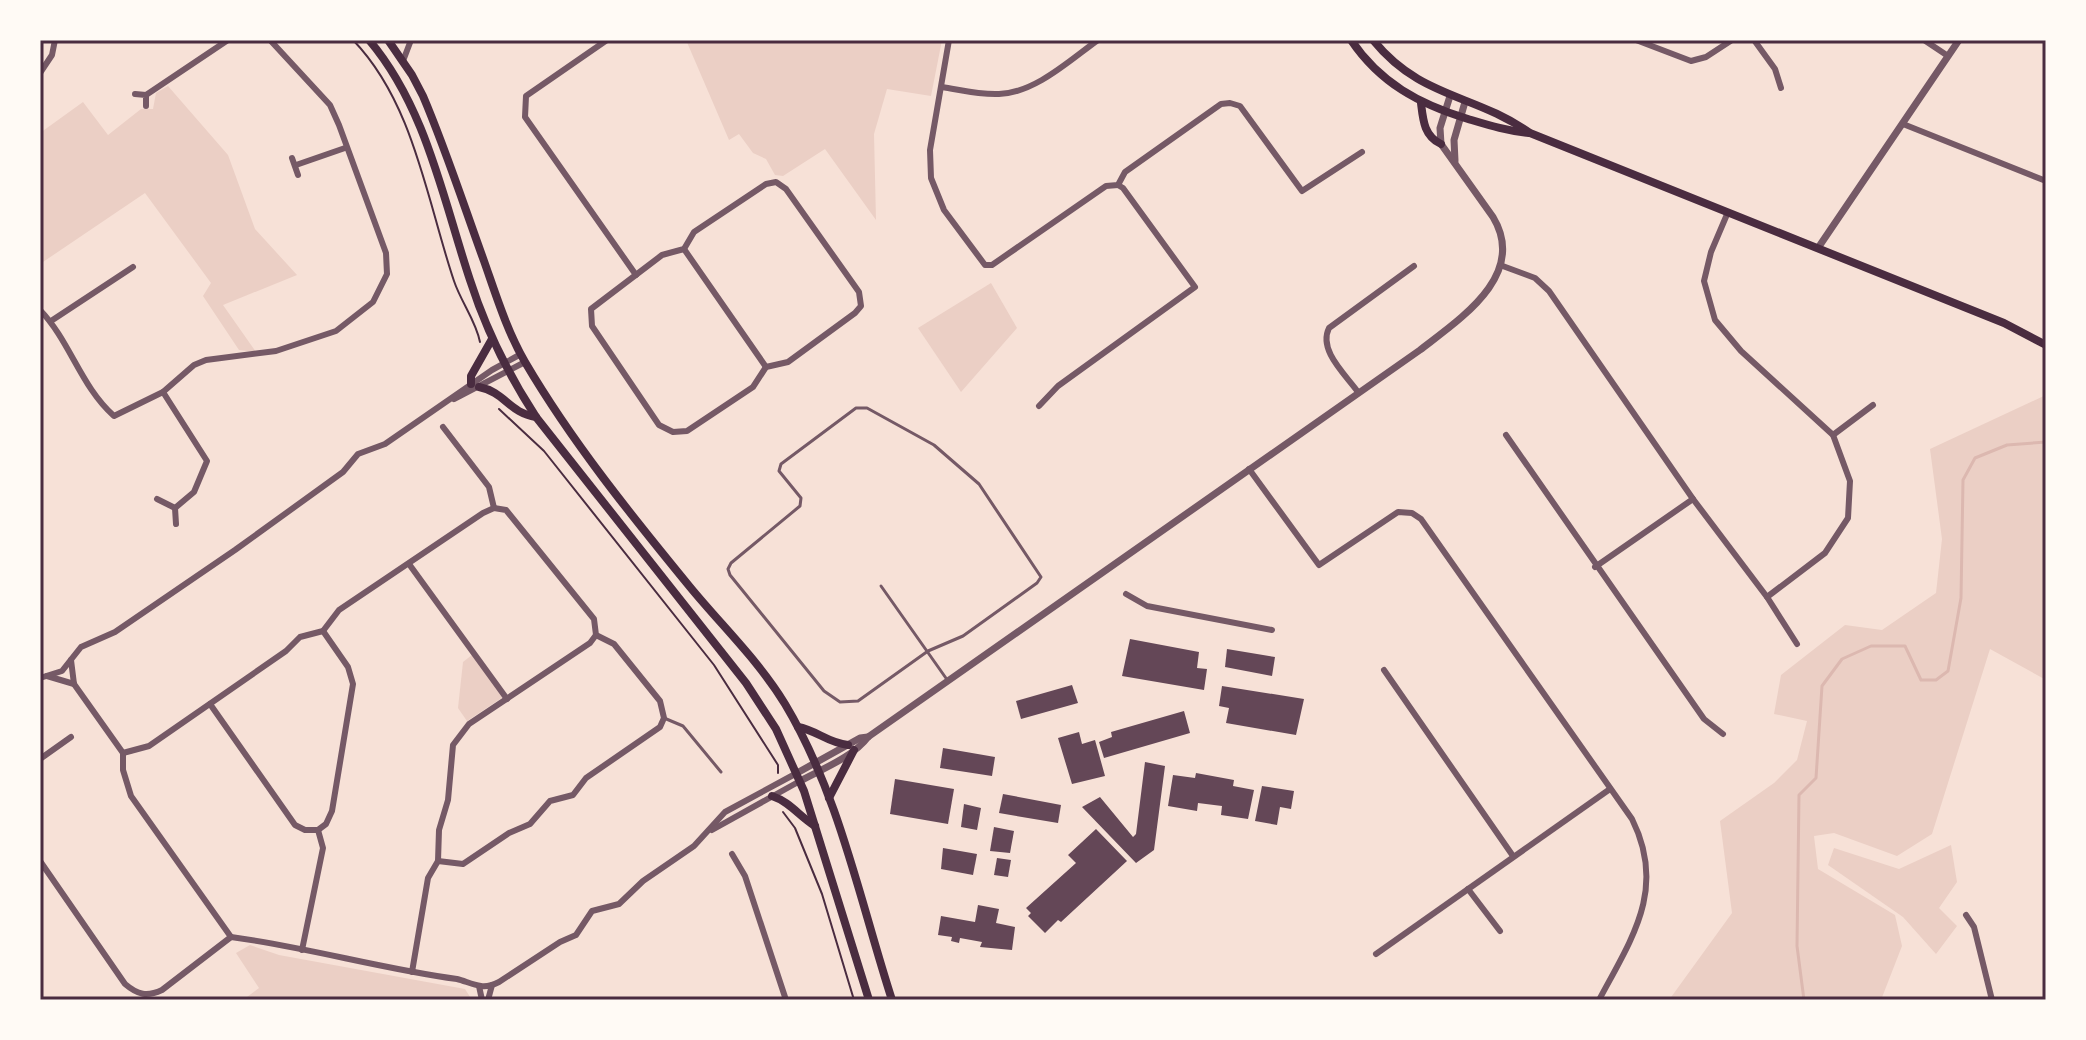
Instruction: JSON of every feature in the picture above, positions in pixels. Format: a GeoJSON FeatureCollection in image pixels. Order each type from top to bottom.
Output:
{"type":"FeatureCollection","features":[{"type":"Feature","properties":{"kind":"main road"},"geometry":{"type":"LineString","coordinates":[[369,40],[399,82],[420,125],[471,283],[505,367],[536,417],[746,683],[776,729],[816,827],[869,1000]]}},
{"type":"Feature","properties":{"kind":"main road"},"geometry":{"type":"LineString","coordinates":[[388,40],[412,75],[433,121],[501,309],[523,358],[613,490],[691,589],[756,662],[798,727],[829,798],[892,1000]]}},
{"type":"Feature","properties":{"kind":"main road"},"geometry":{"type":"LineString","coordinates":[[1351,40],[1376,71],[1421,103],[1509,131],[1530,133]]}},
{"type":"Feature","properties":{"kind":"main road"},"geometry":{"type":"LineString","coordinates":[[1373,40],[1410,76],[1513,121],[1530,133],[2013,326],[2046,345]]}},
{"type":"Feature","properties":{"kind":"main road"},"geometry":{"type":"LineString","coordinates":[[1421,103],[1425,128],[1432,140],[1441,144]]}},
{"type":"Feature","properties":{"kind":"main road"},"geometry":{"type":"LineString","coordinates":[[492,339],[471,376],[475,386],[496,393],[520,415],[536,417]]}},
{"type":"Feature","properties":{"kind":"main road"},"geometry":{"type":"LineString","coordinates":[[798,727],[811,729],[826,740],[851,747],[829,798]]}},
{"type":"Feature","properties":{"kind":"main road"},"geometry":{"type":"LineString","coordinates":[[772,796],[786,802],[816,827]]}},
{"type":"Feature","properties":{"kind":"street"},"geometry":{"type":"LineString","coordinates":[[40,73],[52,55],[55,40]]}},
{"type":"Feature","properties":{"kind":"street"},"geometry":{"type":"LineString","coordinates":[[135,94],[146,95],[228,40]]}},
{"type":"Feature","properties":{"kind":"street"},"geometry":{"type":"LineString","coordinates":[[40,310],[51,321],[96,398],[114,416],[163,392],[194,365],[206,360],[276,351],[316,339],[336,331],[373,302],[387,274],[386,253],[330,105],[270,40]]}},
{"type":"Feature","properties":{"kind":"street"},"geometry":{"type":"LineString","coordinates":[[403,61],[411,40]]}},
{"type":"Feature","properties":{"kind":"street"},"geometry":{"type":"LineString","coordinates":[[607,40],[526,96],[525,117],[636,275]]}},
{"type":"Feature","properties":{"kind":"street"},"geometry":{"type":"LineString","coordinates":[[949,40],[930,150],[931,178],[944,210],[980,262],[992,265],[1106,186],[1118,185],[1195,287],[1058,386],[1039,406]]}},
{"type":"Feature","properties":{"kind":"street"},"geometry":{"type":"LineString","coordinates":[[942,87],[999,94],[1019,91],[1036,83],[1098,40]]}},
{"type":"Feature","properties":{"kind":"street"},"geometry":{"type":"LineString","coordinates":[[1636,40],[1691,61],[1706,57],[1732,40]]}},
{"type":"Feature","properties":{"kind":"street"},"geometry":{"type":"LineString","coordinates":[[1754,40],[1775,69],[1781,88]]}},
{"type":"Feature","properties":{"kind":"street"},"geometry":{"type":"LineString","coordinates":[[1924,40],[1948,56]]}},
{"type":"Feature","properties":{"kind":"street"},"geometry":{"type":"LineString","coordinates":[[1818,248],[1959,40]]}},
{"type":"Feature","properties":{"kind":"street"},"geometry":{"type":"LineString","coordinates":[[146,95],[146,106]]}},
{"type":"Feature","properties":{"kind":"street"},"geometry":{"type":"LineString","coordinates":[[71,660],[74,684],[123,753],[123,770],[131,796],[231,937],[479,986],[492,985],[576,935],[592,911],[619,904],[643,881],[694,846],[725,812],[818,767],[868,737],[1420,350],[1472,309],[1486,295],[1500,265],[1502,246],[1498,225],[1441,144],[1439,133],[1450,96]]}},
{"type":"Feature","properties":{"kind":"street"},"geometry":{"type":"LineString","coordinates":[[1456,163],[1454,140],[1465,102]]}},
{"type":"Feature","properties":{"kind":"street"},"geometry":{"type":"LineString","coordinates":[[1118,185],[1125,172],[1221,104],[1240,106],[1302,191],[1362,152]]}},
{"type":"Feature","properties":{"kind":"street"},"geometry":{"type":"LineString","coordinates":[[1903,124],[2046,181]]}},
{"type":"Feature","properties":{"kind":"street"},"geometry":{"type":"LineString","coordinates":[[296,165],[345,148]]}},
{"type":"Feature","properties":{"kind":"street"},"geometry":{"type":"LineString","coordinates":[[292,158],[298,175]]}},
{"type":"Feature","properties":{"kind":"street"},"geometry":{"type":"LineString","coordinates":[[776,182],[786,189],[859,292],[861,303],[855,313],[788,362],[766,367],[753,387],[687,431],[673,432],[662,427],[590,320],[594,304],[636,275],[662,255],[684,249],[694,232],[766,184],[776,182]]}},
{"type":"Feature","properties":{"kind":"street"},"geometry":{"type":"LineString","coordinates":[[1728,212],[1711,252],[1704,281],[1715,320],[1741,351],[1833,435],[1850,481],[1848,518],[1825,553],[1767,597]]}},
{"type":"Feature","properties":{"kind":"street"},"geometry":{"type":"LineString","coordinates":[[684,249],[766,367]]}},
{"type":"Feature","properties":{"kind":"street"},"geometry":{"type":"LineString","coordinates":[[1500,265],[1535,278],[1549,291],[1693,499],[1767,597],[1797,644]]}},
{"type":"Feature","properties":{"kind":"street"},"geometry":{"type":"LineString","coordinates":[[1358,392],[1328,351],[1325,335],[1329,328],[1414,266]]}},
{"type":"Feature","properties":{"kind":"street"},"geometry":{"type":"LineString","coordinates":[[51,321],[133,267]]}},
{"type":"Feature","properties":{"kind":"street"},"geometry":{"type":"LineString","coordinates":[[43,677],[62,671],[81,647],[115,632],[235,550],[343,472],[358,454],[385,444],[406,428],[523,358]]}},
{"type":"Feature","properties":{"kind":"street"},"geometry":{"type":"LineString","coordinates":[[163,392],[207,461],[194,492],[175,508]]}},
{"type":"Feature","properties":{"kind":"street"},"geometry":{"type":"LineString","coordinates":[[1833,435],[1873,405]]}},
{"type":"Feature","properties":{"kind":"street"},"geometry":{"type":"LineString","coordinates":[[443,427],[489,487],[494,508]]}},
{"type":"Feature","properties":{"kind":"street"},"geometry":{"type":"LineString","coordinates":[[1506,435],[1595,567],[1704,719],[1723,734]]}},
{"type":"Feature","properties":{"kind":"street"},"geometry":{"type":"LineString","coordinates":[[1249,469],[1319,565],[1398,512],[1412,513],[1421,519],[1610,789],[1640,836],[1646,853],[1647,891],[1635,932],[1599,1000]]}},
{"type":"Feature","properties":{"kind":"street"},"geometry":{"type":"LineString","coordinates":[[157,499],[175,508]]}},
{"type":"Feature","properties":{"kind":"street"},"geometry":{"type":"LineString","coordinates":[[1595,567],[1693,499]]}},
{"type":"Feature","properties":{"kind":"street"},"geometry":{"type":"LineString","coordinates":[[175,508],[176,524]]}},
{"type":"Feature","properties":{"kind":"street"},"geometry":{"type":"LineString","coordinates":[[123,753],[149,746],[286,651],[300,637],[323,631],[339,610],[494,508],[506,510],[594,619],[596,635],[590,643],[469,724],[453,745],[448,800],[439,830],[438,861],[428,878],[412,972]]}},
{"type":"Feature","properties":{"kind":"street"},"geometry":{"type":"LineString","coordinates":[[409,564],[507,699]]}},
{"type":"Feature","properties":{"kind":"street"},"geometry":{"type":"LineString","coordinates":[[1126,594],[1147,606],[1272,630]]}},
{"type":"Feature","properties":{"kind":"street"},"geometry":{"type":"LineString","coordinates":[[210,704],[295,825],[305,830],[318,830],[326,824],[332,811],[353,684],[348,667],[323,631]]}},
{"type":"Feature","properties":{"kind":"street"},"geometry":{"type":"LineString","coordinates":[[438,861],[463,864],[509,833],[530,824],[545,805],[573,795],[586,778],[660,727],[664,708],[660,701],[614,644],[596,635]]}},
{"type":"Feature","properties":{"kind":"street"},"geometry":{"type":"LineString","coordinates":[[1384,670],[1513,856]]}},
{"type":"Feature","properties":{"kind":"street"},"geometry":{"type":"LineString","coordinates":[[43,677],[74,684]]}},
{"type":"Feature","properties":{"kind":"street"},"geometry":{"type":"LineString","coordinates":[[40,759],[71,737]]}},
{"type":"Feature","properties":{"kind":"street"},"geometry":{"type":"LineString","coordinates":[[709,832],[772,796],[798,777]]}},
{"type":"Feature","properties":{"kind":"street"},"geometry":{"type":"LineString","coordinates":[[1376,954],[1610,789]]}},
{"type":"Feature","properties":{"kind":"street"},"geometry":{"type":"LineString","coordinates":[[302,950],[323,848],[318,830]]}},
{"type":"Feature","properties":{"kind":"street"},"geometry":{"type":"LineString","coordinates":[[732,854],[745,876],[786,1000]]}},
{"type":"Feature","properties":{"kind":"street"},"geometry":{"type":"LineString","coordinates":[[40,861],[125,984],[135,992],[152,994],[162,990],[231,937]]}},
{"type":"Feature","properties":{"kind":"street"},"geometry":{"type":"LineString","coordinates":[[1468,889],[1500,931]]}},
{"type":"Feature","properties":{"kind":"street"},"geometry":{"type":"LineString","coordinates":[[1966,915],[1974,927],[1992,1000]]}},
{"type":"Feature","properties":{"kind":"street"},"geometry":{"type":"LineString","coordinates":[[485,1000],[492,985]]}},
{"type":"Feature","properties":{"kind":"street"},"geometry":{"type":"LineString","coordinates":[[479,986],[485,1000]]}},
{"type":"Feature","properties":{"kind":"lane"},"geometry":{"type":"LineString","coordinates":[[856,408],[867,408],[934,445],[979,484],[1041,577],[963,636],[928,651],[858,701],[840,702],[824,691],[728,569],[731,563],[800,506],[801,498],[779,471],[781,464],[856,408]]}},
{"type":"Feature","properties":{"kind":"lane"},"geometry":{"type":"LineString","coordinates":[[881,586],[948,681]]}},
{"type":"Feature","properties":{"kind":"lane"},"geometry":{"type":"LineString","coordinates":[[664,718],[683,726],[721,772]]}},
{"type":"Feature","properties":{"kind":"path"},"geometry":{"type":"LineString","coordinates":[[353,40],[397,106],[431,203],[453,279],[478,334],[481,348]]}},
{"type":"Feature","properties":{"kind":"path"},"geometry":{"type":"LineString","coordinates":[[491,401],[544,451],[714,665],[778,765],[778,772]]}},
{"type":"Feature","properties":{"kind":"path"},"geometry":{"type":"LineString","coordinates":[[781,810],[795,828],[822,894],[854,1000]]}},
{"type":"Feature","properties":{"kind":"shaded area"},"geometry":{"type":"Polygon","coordinates":[[[686,40],[942,40],[931,96],[887,89],[874,134],[876,220],[825,149],[783,176],[775,175],[766,159],[753,153],[739,134],[729,140],[686,40]]]}},
{"type":"Feature","properties":{"kind":"shaded area"},"geometry":{"type":"Polygon","coordinates":[[[168,86],[228,155],[255,229],[297,275],[223,305],[256,352],[239,350],[203,296],[211,283],[145,193],[40,264],[40,133],[83,102],[108,135],[141,109],[153,109],[156,93],[168,86]]]}},
{"type":"Feature","properties":{"kind":"shaded area"},"geometry":{"type":"Polygon","coordinates":[[[991,283],[1017,328],[961,392],[918,328],[991,283]]]}},
{"type":"Feature","properties":{"kind":"shaded area"},"geometry":{"type":"Polygon","coordinates":[[[2046,395],[2046,680],[1990,649],[1932,834],[1897,856],[1834,833],[1814,836],[1818,869],[1895,915],[1902,946],[1881,1000],[1669,1000],[1732,913],[1720,821],[1774,783],[1797,760],[1807,721],[1774,714],[1781,675],[1845,625],[1882,630],[1936,593],[1942,539],[1930,449],[2046,395]]]}},
{"type":"Feature","properties":{"kind":"shaded area"},"geometry":{"type":"Polygon","coordinates":[[[472,655],[503,697],[467,721],[458,708],[463,662],[472,655]]]}},
{"type":"Feature","properties":{"kind":"shaded area"},"geometry":{"type":"Polygon","coordinates":[[[1951,845],[1957,882],[1939,908],[1957,926],[1936,954],[1903,917],[1828,865],[1834,848],[1899,869],[1951,845]]]}},
{"type":"Feature","properties":{"kind":"shaded area"},"geometry":{"type":"Polygon","coordinates":[[[250,945],[279,955],[465,989],[472,1000],[243,1000],[259,988],[236,953],[250,945]]]}},
{"type":"Feature","properties":{"kind":"building"},"geometry":{"type":"Polygon","coordinates":[[[1130,639],[1199,652],[1197,668],[1207,669],[1204,690],[1122,676],[1130,639]]]}},
{"type":"Feature","properties":{"kind":"building"},"geometry":{"type":"Polygon","coordinates":[[[1227,649],[1275,657],[1272,676],[1225,667],[1227,649]]]}},
{"type":"Feature","properties":{"kind":"building"},"geometry":{"type":"Polygon","coordinates":[[[1072,685],[1078,703],[1021,719],[1016,701],[1072,685]]]}},
{"type":"Feature","properties":{"kind":"building"},"geometry":{"type":"Polygon","coordinates":[[[1222,686],[1304,699],[1296,735],[1226,723],[1229,708],[1219,706],[1222,686]]]}},
{"type":"Feature","properties":{"kind":"building"},"geometry":{"type":"Polygon","coordinates":[[[1184,711],[1190,733],[1104,758],[1099,742],[1112,737],[1111,732],[1184,711]]]}},
{"type":"Feature","properties":{"kind":"building"},"geometry":{"type":"Polygon","coordinates":[[[1079,732],[1082,744],[1095,740],[1105,776],[1072,784],[1058,738],[1079,732]]]}},
{"type":"Feature","properties":{"kind":"building"},"geometry":{"type":"Polygon","coordinates":[[[943,748],[995,757],[992,776],[940,768],[943,748]]]}},
{"type":"Feature","properties":{"kind":"building"},"geometry":{"type":"Polygon","coordinates":[[[1145,762],[1165,766],[1154,850],[1136,863],[1082,807],[1100,797],[1133,837],[1136,834],[1145,762]]]}},
{"type":"Feature","properties":{"kind":"building"},"geometry":{"type":"Polygon","coordinates":[[[1196,773],[1234,780],[1233,786],[1254,790],[1248,819],[1221,815],[1222,806],[1198,803],[1197,811],[1168,806],[1173,775],[1195,778],[1196,773]]]}},
{"type":"Feature","properties":{"kind":"building"},"geometry":{"type":"Polygon","coordinates":[[[895,779],[954,789],[948,824],[890,814],[895,779]]]}},
{"type":"Feature","properties":{"kind":"building"},"geometry":{"type":"Polygon","coordinates":[[[1262,786],[1294,791],[1291,809],[1280,807],[1277,825],[1255,821],[1262,786]]]}},
{"type":"Feature","properties":{"kind":"building"},"geometry":{"type":"Polygon","coordinates":[[[1003,794],[1061,805],[1058,823],[999,813],[1003,794]]]}},
{"type":"Feature","properties":{"kind":"building"},"geometry":{"type":"Polygon","coordinates":[[[964,804],[981,808],[977,830],[961,827],[964,804]]]}},
{"type":"Feature","properties":{"kind":"building"},"geometry":{"type":"Polygon","coordinates":[[[994,827],[1014,831],[1010,853],[990,851],[994,827]]]}},
{"type":"Feature","properties":{"kind":"building"},"geometry":{"type":"Polygon","coordinates":[[[1096,829],[1127,861],[1045,933],[1028,916],[1031,913],[1026,908],[1076,863],[1068,855],[1096,829]]]}},
{"type":"Feature","properties":{"kind":"building"},"geometry":{"type":"Polygon","coordinates":[[[943,848],[977,854],[973,875],[941,869],[943,848]]]}},
{"type":"Feature","properties":{"kind":"building"},"geometry":{"type":"Polygon","coordinates":[[[997,858],[1011,860],[1008,877],[994,875],[997,858]]]}},
{"type":"Feature","properties":{"kind":"building"},"geometry":{"type":"Polygon","coordinates":[[[978,905],[999,909],[996,923],[1015,927],[1012,950],[980,947],[982,942],[960,938],[959,943],[951,941],[952,937],[938,935],[941,916],[975,922],[978,905]]]}},
{"type":"Feature","properties":{"kind":"waterway"},"geometry":{"type":"LineString","coordinates":[[1804,1000],[1797,946],[1799,795],[1816,778],[1822,686],[1842,659],[1871,646],[1905,646],[1921,680],[1936,680],[1948,671],[1961,598],[1963,480],[1975,458],[2007,445],[2046,442]]}}]}
